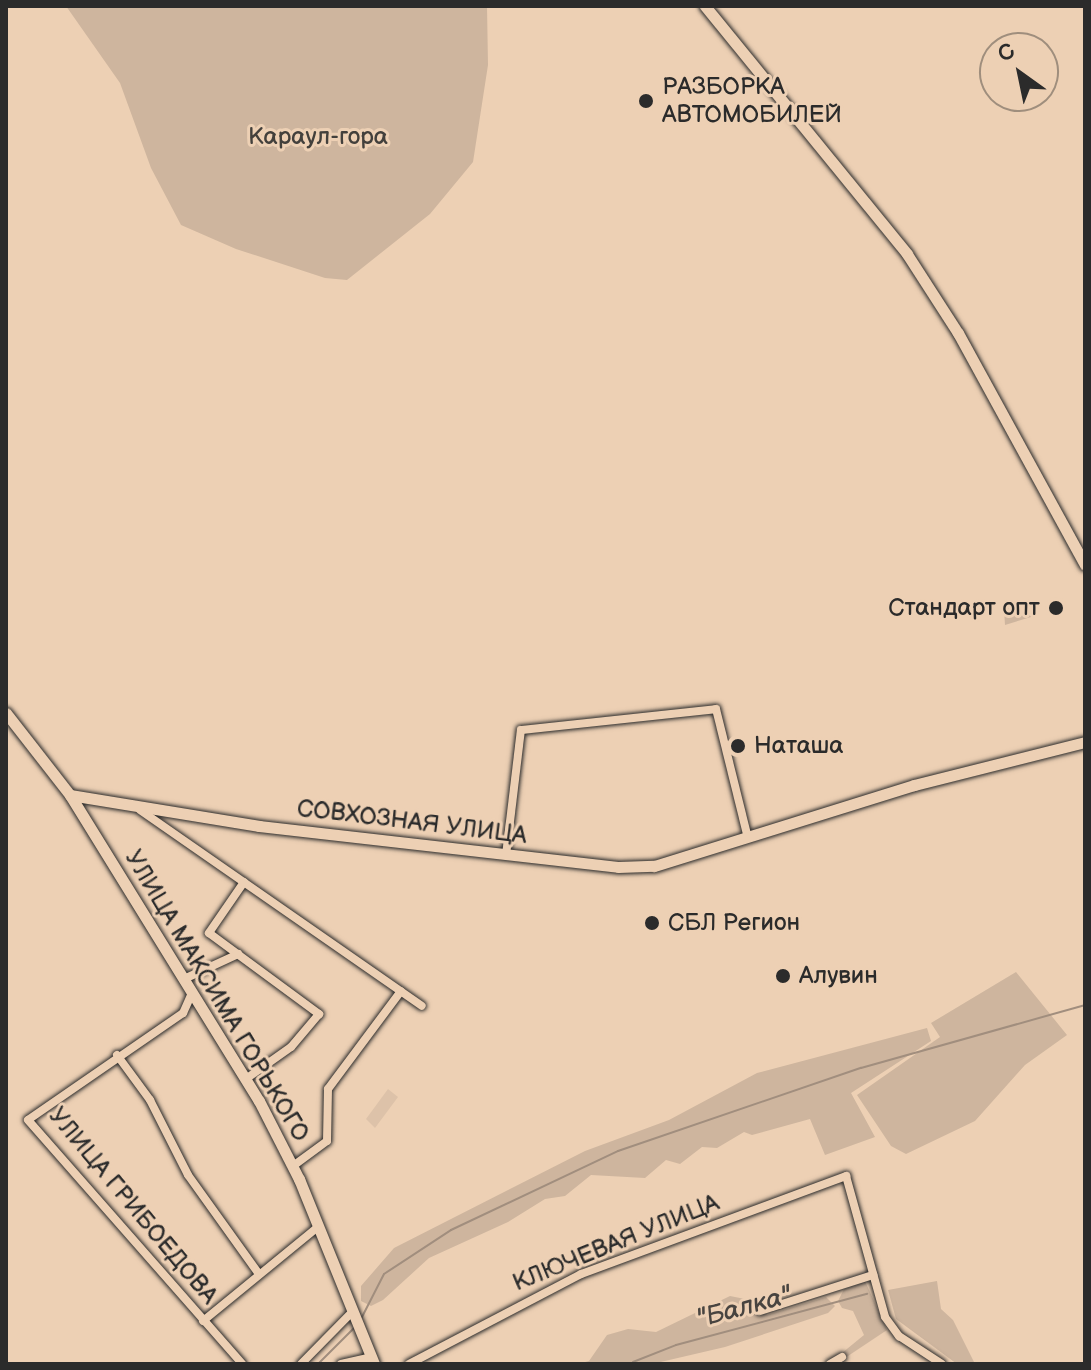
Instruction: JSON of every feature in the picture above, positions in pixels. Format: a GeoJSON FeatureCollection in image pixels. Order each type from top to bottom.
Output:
{"type":"FeatureCollection","features":[{"type":"Feature","properties":{"kind":"street"},"geometry":{"type":"LineString","coordinates":[[705,6],[907,254],[958,333],[1085,565]]}},
{"type":"Feature","properties":{"kind":"street"},"geometry":{"type":"LineString","coordinates":[[506,855],[521,730],[716,709],[749,839]]}},
{"type":"Feature","properties":{"kind":"street","name":"УЛИЦА МАКСИМА ГОРЬКОГО"},"geometry":{"type":"LineString","coordinates":[[6,713],[70,795],[246,1079],[293,1166],[372,1360]]}},
{"type":"Feature","properties":{"kind":"street","name":"СОВХОЗНАЯ УЛИЦА"},"geometry":{"type":"LineString","coordinates":[[70,795],[140,810],[506,855],[654,866],[749,839],[914,785],[1085,742]]}},
{"type":"Feature","properties":{"kind":"street"},"geometry":{"type":"LineString","coordinates":[[140,810],[422,1006]]}},
{"type":"Feature","properties":{"kind":"street"},"geometry":{"type":"LineString","coordinates":[[244,882],[209,933],[319,1014],[291,1047],[246,1079]]}},
{"type":"Feature","properties":{"kind":"street"},"geometry":{"type":"LineString","coordinates":[[184,979],[238,954]]}},
{"type":"Feature","properties":{"kind":"street"},"geometry":{"type":"LineString","coordinates":[[293,1166],[327,1141],[328,1089],[401,991]]}},
{"type":"Feature","properties":{"kind":"street","name":"УЛИЦА ГРИБОЕДОВА"},"geometry":{"type":"LineString","coordinates":[[192,993],[183,1013],[117,1055],[28,1120],[242,1364]]}},
{"type":"Feature","properties":{"kind":"street"},"geometry":{"type":"LineString","coordinates":[[117,1055],[150,1100],[188,1175],[259,1274]]}},
{"type":"Feature","properties":{"kind":"street","name":"КЛЮЧЕВАЯ УЛИЦА"},"geometry":{"type":"LineString","coordinates":[[409,1364],[581,1274],[846,1176],[873,1275]]}},
{"type":"Feature","properties":{"kind":"street"},"geometry":{"type":"LineString","coordinates":[[203,1321],[319,1226]]}},
{"type":"Feature","properties":{"kind":"street"},"geometry":{"type":"LineString","coordinates":[[760,1311],[873,1275],[890,1325],[942,1364]]}},
{"type":"Feature","properties":{"kind":"street"},"geometry":{"type":"LineString","coordinates":[[301,1364],[353,1311]]}},
{"type":"Feature","properties":{"kind":"street"},"geometry":{"type":"LineString","coordinates":[[921,1364],[926,1354]]}},
{"type":"Feature","properties":{"kind":"street"},"geometry":{"type":"LineString","coordinates":[[830,1364],[842,1357]]}},
{"type":"Feature","properties":{"kind":"street"},"geometry":{"type":"LineString","coordinates":[[341,1364],[372,1360]]}},
{"type":"Feature","properties":{"kind":"shaded area"},"geometry":{"type":"Polygon","coordinates":[[[388,1089],[398,1097],[375,1128],[366,1119],[388,1089]]]}},
{"type":"Feature","properties":{"kind":"green space","name":"Караул-гора"},"geometry":{"type":"Polygon","coordinates":[[[66,6],[487,6],[488,65],[473,162],[430,214],[347,280],[325,278],[236,249],[181,225],[151,168],[120,83],[66,6]]]}},
{"type":"Feature","properties":{"kind":"green space"},"geometry":{"type":"Polygon","coordinates":[[[1024,604],[1031,617],[1005,625],[1004,609],[1024,604]]]}},
{"type":"Feature","properties":{"kind":"green space"},"geometry":{"type":"Polygon","coordinates":[[[1016,972],[1067,1035],[1025,1065],[975,1121],[906,1154],[891,1146],[857,1095],[940,1037],[931,1023],[1016,972]]]}},
{"type":"Feature","properties":{"kind":"green space"},"geometry":{"type":"Polygon","coordinates":[[[927,1028],[931,1041],[851,1093],[875,1137],[825,1155],[810,1119],[752,1135],[744,1132],[717,1148],[702,1147],[680,1164],[666,1160],[645,1178],[591,1175],[565,1196],[545,1199],[508,1222],[429,1258],[383,1300],[371,1306],[361,1301],[361,1286],[394,1248],[585,1151],[669,1120],[757,1073],[927,1028]]]}},
{"type":"Feature","properties":{"kind":"green space"},"geometry":{"type":"Polygon","coordinates":[[[865,1281],[887,1330],[845,1358],[842,1353],[864,1335],[853,1311],[842,1308],[838,1301],[844,1289],[865,1281]]]}},
{"type":"Feature","properties":{"kind":"green space"},"geometry":{"type":"Polygon","coordinates":[[[937,1281],[941,1309],[953,1320],[975,1364],[957,1364],[896,1319],[888,1290],[937,1281]]]}},
{"type":"Feature","properties":{"kind":"green space"},"geometry":{"type":"Polygon","coordinates":[[[730,1296],[760,1302],[767,1315],[826,1297],[835,1306],[828,1313],[725,1347],[652,1364],[578,1364],[589,1361],[607,1335],[628,1329],[656,1332],[730,1296]]]}},
{"type":"Feature","properties":{"kind":"waterway"},"geometry":{"type":"LineString","coordinates":[[362,1317],[384,1274],[451,1230],[618,1151],[861,1068],[1085,1005]]}},
{"type":"Feature","properties":{"kind":"waterway","name":"\"Балка\""},"geometry":{"type":"LineString","coordinates":[[633,1362],[676,1345],[867,1294]]}},
{"type":"Feature","properties":{"kind":"waterway"},"geometry":{"type":"LineString","coordinates":[[318,1364],[354,1328]]}},
{"type":"Feature","properties":{"kind":"place","name":"РАЗБОРКА АВТОМОБИЛЕЙ"},"geometry":{"type":"Point","coordinates":[646,101]}},
{"type":"Feature","properties":{"kind":"place","name":"Стандарт опт"},"geometry":{"type":"Point","coordinates":[1056,608]}},
{"type":"Feature","properties":{"kind":"place","name":"Наташа"},"geometry":{"type":"Point","coordinates":[738,746]}},
{"type":"Feature","properties":{"kind":"place","name":"СБЛ Регион"},"geometry":{"type":"Point","coordinates":[652,923]}},
{"type":"Feature","properties":{"kind":"place","name":"Алувин"},"geometry":{"type":"Point","coordinates":[783,976]}}]}
